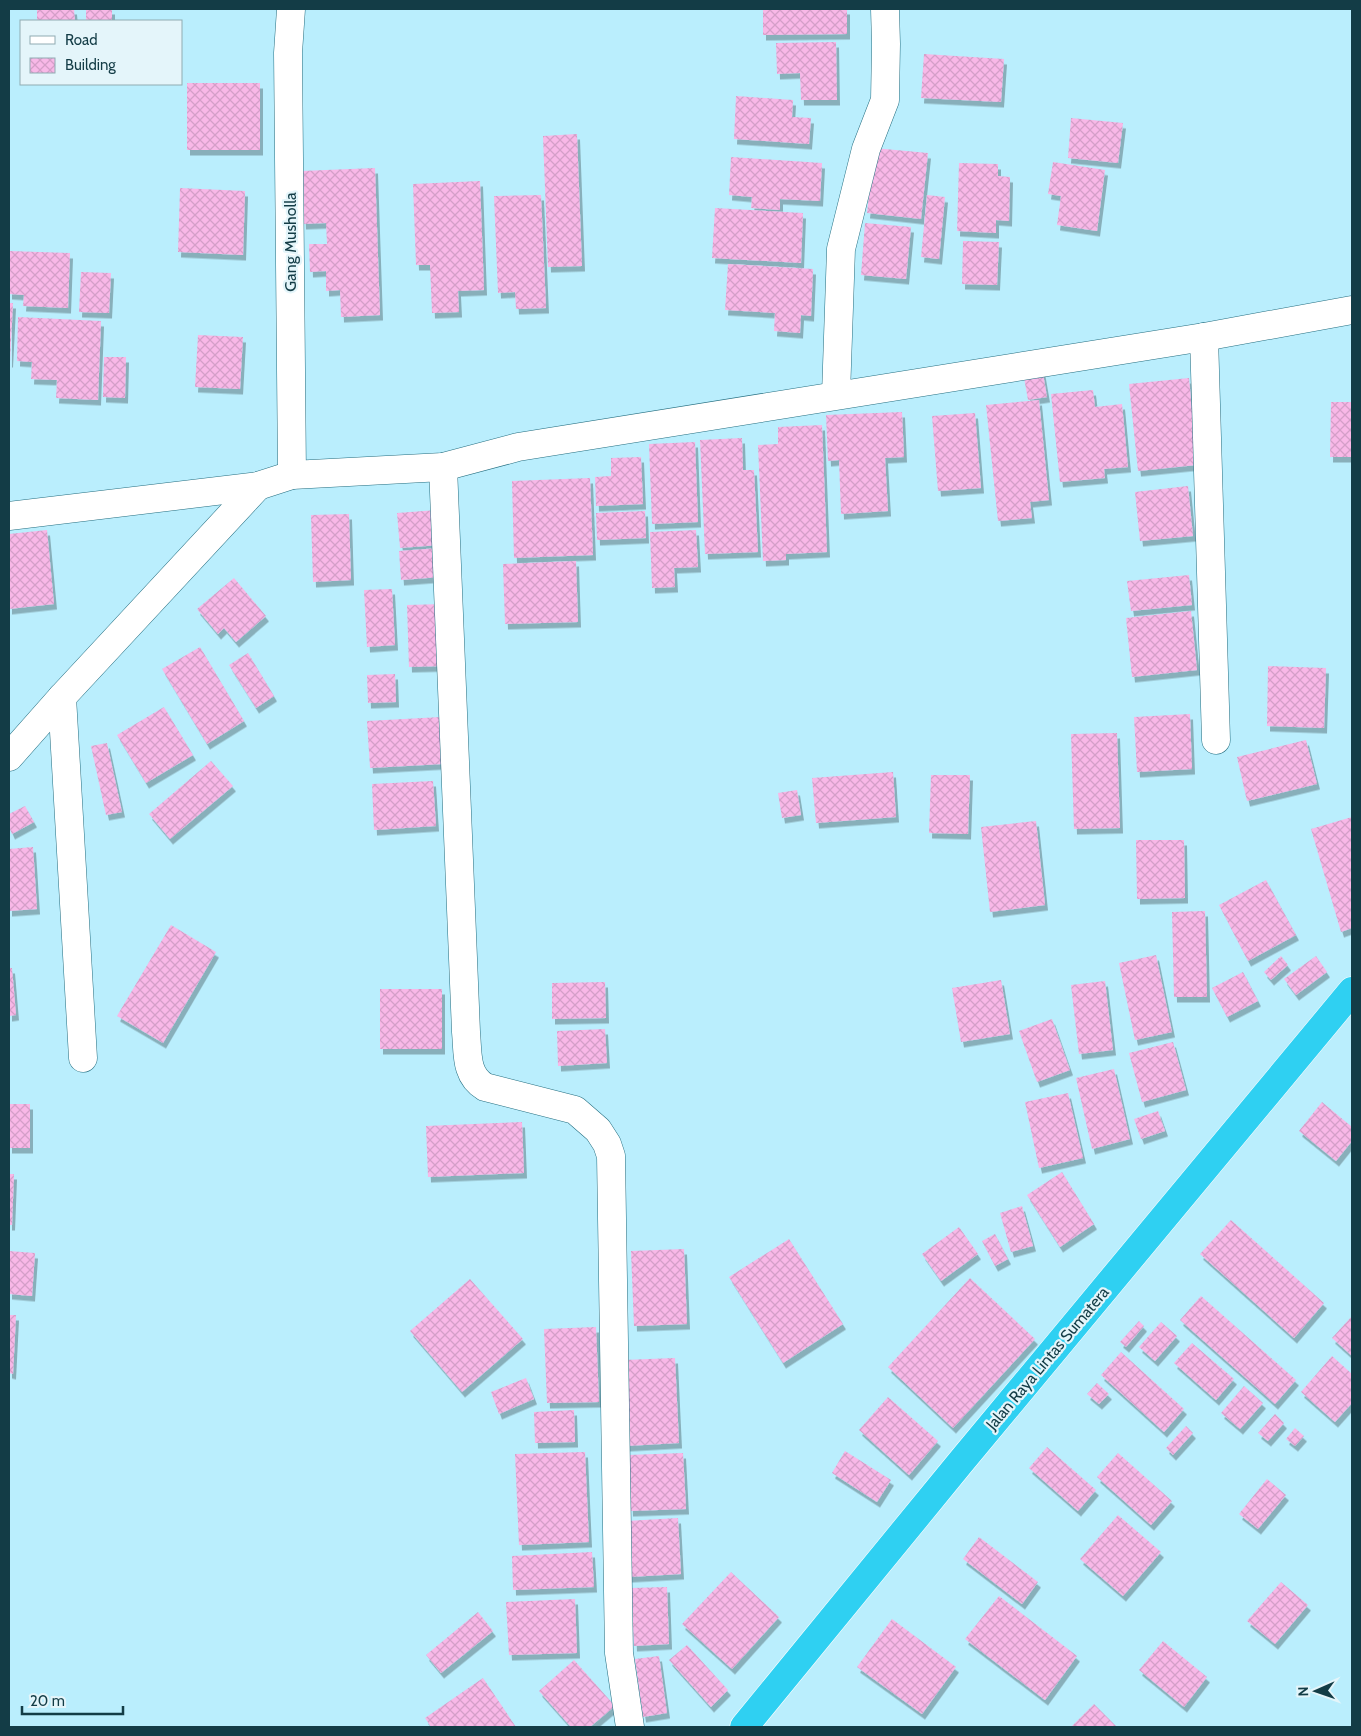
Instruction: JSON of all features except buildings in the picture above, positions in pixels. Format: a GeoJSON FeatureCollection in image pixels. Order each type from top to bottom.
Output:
{"type":"FeatureCollection","features":[{"type":"Feature","properties":{"kind":"highway","name":"Jalan Raya Lintas Sumatera"},"geometry":{"type":"LineString","coordinates":[[744,1727],[960,1463],[1352,991]]}},
{"type":"Feature","properties":{"kind":"street","name":"Gang Musholla"},"geometry":{"type":"LineString","coordinates":[[291,9],[288,53],[292,475]]}},
{"type":"Feature","properties":{"kind":"street"},"geometry":{"type":"LineString","coordinates":[[836,395],[840,249],[866,149],[885,100],[885,9]]}},
{"type":"Feature","properties":{"kind":"street"},"geometry":{"type":"LineString","coordinates":[[9,516],[258,486],[292,475],[443,467],[518,446],[1204,337],[1352,310]]}},
{"type":"Feature","properties":{"kind":"street"},"geometry":{"type":"LineString","coordinates":[[1204,337],[1216,740]]}},
{"type":"Feature","properties":{"kind":"street"},"geometry":{"type":"LineString","coordinates":[[443,467],[466,1032],[469,1064],[475,1081],[484,1087],[575,1110],[598,1130],[607,1144],[611,1156],[620,1653],[630,1727]]}},
{"type":"Feature","properties":{"kind":"street"},"geometry":{"type":"LineString","coordinates":[[9,757],[62,697],[258,486]]}},
{"type":"Feature","properties":{"kind":"street"},"geometry":{"type":"LineString","coordinates":[[62,697],[82,1058]]}}]}
